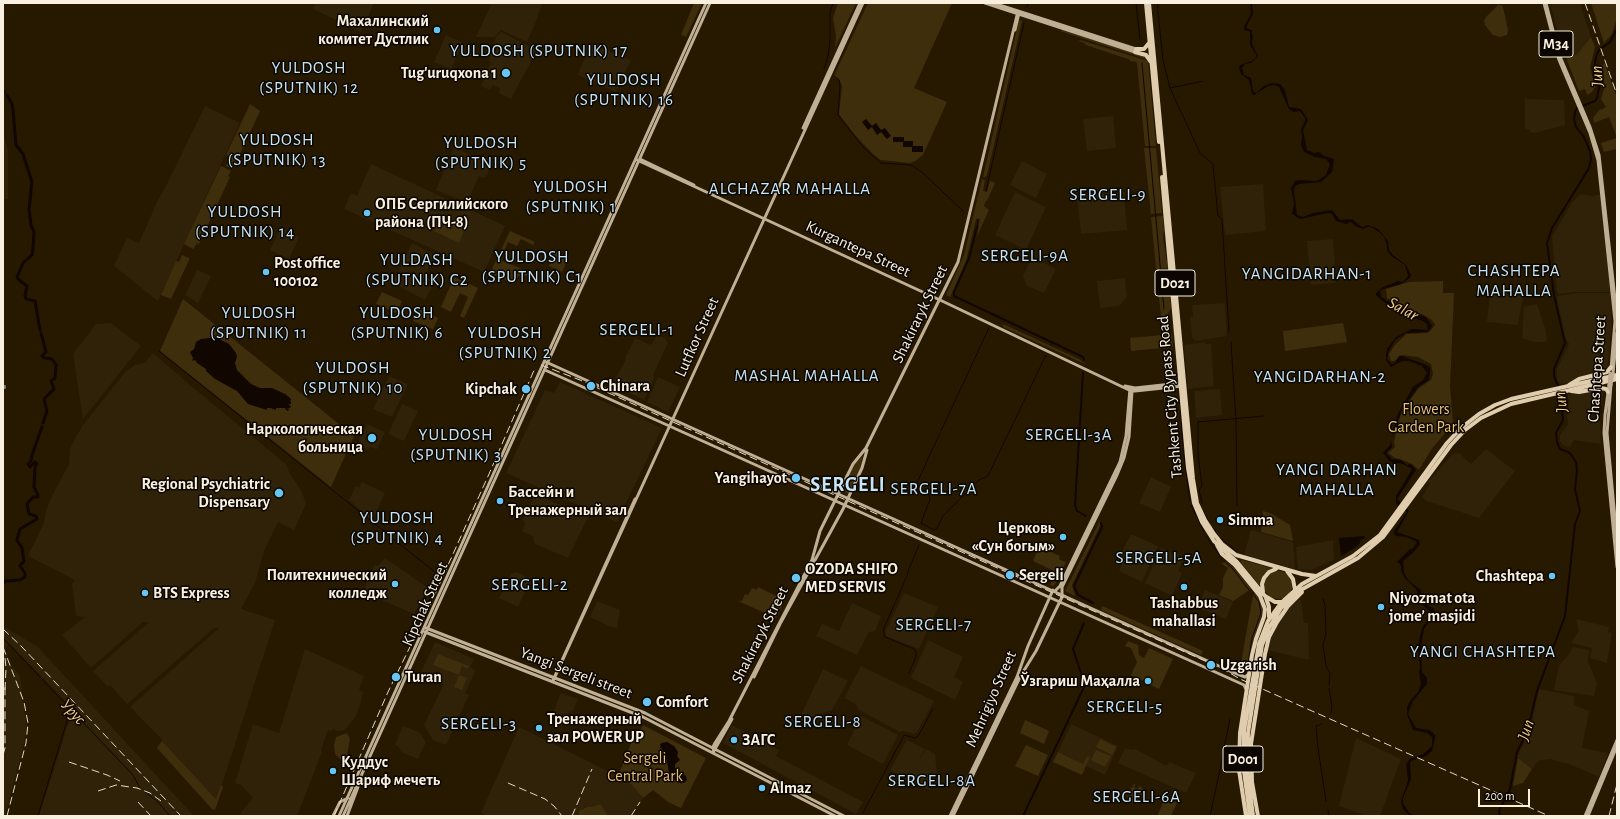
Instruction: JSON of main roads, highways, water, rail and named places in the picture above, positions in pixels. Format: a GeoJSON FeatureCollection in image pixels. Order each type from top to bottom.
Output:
{"type":"FeatureCollection","features":[{"type":"Feature","properties":{"kind":"highway","name":"Tashkent City Bypass Road"},"geometry":{"type":"LineString","coordinates":[[1146,3],[1169,238]]}},
{"type":"Feature","properties":{"kind":"highway","name":"Tashkent City Bypass Road"},"geometry":{"type":"LineString","coordinates":[[1149,3],[1192,492],[1196,510],[1214,541],[1236,561],[1265,596],[1272,601],[1281,603]]}},
{"type":"Feature","properties":{"kind":"highway"},"geometry":{"type":"LineString","coordinates":[[1136,50],[1146,48],[1149,38]]}},
{"type":"Feature","properties":{"kind":"highway"},"geometry":{"type":"LineString","coordinates":[[1136,50],[1147,57],[1152,66]]}},
{"type":"Feature","properties":{"kind":"highway"},"geometry":{"type":"LineString","coordinates":[[1568,388],[1579,379],[1608,372],[1611,367]]}},
{"type":"Feature","properties":{"kind":"highway"},"geometry":{"type":"LineString","coordinates":[[1568,388],[1613,374]]}},
{"type":"Feature","properties":{"kind":"highway"},"geometry":{"type":"LineString","coordinates":[[1568,388],[1617,379]]}},
{"type":"Feature","properties":{"kind":"highway"},"geometry":{"type":"LineString","coordinates":[[1568,388],[1579,392],[1610,386]]}},
{"type":"Feature","properties":{"kind":"highway","name":"D001"},"geometry":{"type":"LineString","coordinates":[[1253,816],[1246,751],[1247,723],[1251,712],[1264,641],[1273,619],[1292,596],[1315,581],[1361,556],[1386,531],[1460,428],[1495,405],[1568,388]]}},
{"type":"Feature","properties":{"kind":"highway"},"geometry":{"type":"LineString","coordinates":[[1601,388],[1608,392]]}},
{"type":"Feature","properties":{"kind":"highway","name":"Tashkent City Bypass Road"},"geometry":{"type":"LineString","coordinates":[[1190,468],[1196,498],[1204,520],[1220,541],[1233,554],[1281,569],[1316,576]]}},
{"type":"Feature","properties":{"kind":"highway","name":"D001"},"geometry":{"type":"LineString","coordinates":[[1250,816],[1245,780],[1243,741],[1258,648],[1268,621],[1281,603],[1294,590],[1316,576],[1359,553],[1386,531]]}},
{"type":"Feature","properties":{"kind":"highway"},"geometry":{"type":"LineString","coordinates":[[1214,541],[1222,554],[1236,567],[1264,603],[1264,617],[1252,655],[1240,733],[1240,774],[1246,816]]}},
{"type":"Feature","properties":{"kind":"highway"},"geometry":{"type":"LineString","coordinates":[[1236,561],[1240,560],[1240,557]]}},
{"type":"Feature","properties":{"kind":"highway","name":"Tashkent City Bypass Road"},"geometry":{"type":"LineString","coordinates":[[1268,621],[1270,608],[1262,586],[1264,578],[1272,570],[1281,569],[1292,576],[1295,584],[1294,590]]}},
{"type":"Feature","properties":{"kind":"highway"},"geometry":{"type":"LineString","coordinates":[[1258,816],[1252,782],[1251,744],[1266,650],[1276,622],[1288,606],[1305,588],[1315,581]]}},
{"type":"Feature","properties":{"kind":"highway"},"geometry":{"type":"LineString","coordinates":[[1292,596],[1294,590]]}},
{"type":"Feature","properties":{"kind":"highway"},"geometry":{"type":"LineString","coordinates":[[1281,603],[1286,602]]}},
{"type":"Feature","properties":{"kind":"highway"},"geometry":{"type":"LineString","coordinates":[[1252,655],[1258,648]]}},
{"type":"Feature","properties":{"kind":"highway"},"geometry":{"type":"LineString","coordinates":[[1251,712],[1256,706]]}},
{"type":"Feature","properties":{"kind":"highway"},"geometry":{"type":"LineString","coordinates":[[1239,747],[1243,741]]}},
{"type":"Feature","properties":{"kind":"highway"},"geometry":{"type":"LineString","coordinates":[[1240,774],[1245,780]]}},
{"type":"Feature","properties":{"kind":"highway"},"geometry":{"type":"LineString","coordinates":[[1249,788],[1252,782]]}},
{"type":"Feature","properties":{"kind":"main road"},"geometry":{"type":"LineString","coordinates":[[696,31],[706,3]]}},
{"type":"Feature","properties":{"kind":"main road"},"geometry":{"type":"LineString","coordinates":[[696,31],[710,3]]}},
{"type":"Feature","properties":{"kind":"main road","name":"Lutfkor Street"},"geometry":{"type":"LineString","coordinates":[[669,426],[862,3]]}},
{"type":"Feature","properties":{"kind":"main road"},"geometry":{"type":"LineString","coordinates":[[985,3],[1018,12]]}},
{"type":"Feature","properties":{"kind":"main road"},"geometry":{"type":"LineString","coordinates":[[993,3],[1136,50]]}},
{"type":"Feature","properties":{"kind":"main road","name":"Chashtepa Street"},"geometry":{"type":"LineString","coordinates":[[1545,3],[1559,54],[1592,136],[1598,160],[1617,317]]}},
{"type":"Feature","properties":{"kind":"main road","name":"Shakiraryk Street"},"geometry":{"type":"LineString","coordinates":[[714,750],[731,722],[780,624],[824,546],[845,505],[862,468],[867,449],[963,254],[1018,12]]}},
{"type":"Feature","properties":{"kind":"main road","name":"Kipchak Street"},"geometry":{"type":"LineString","coordinates":[[339,816],[408,669],[696,31]]}},
{"type":"Feature","properties":{"kind":"main road","name":"Kurgantepa Street"},"geometry":{"type":"LineString","coordinates":[[638,160],[1130,389]]}},
{"type":"Feature","properties":{"kind":"main road","name":"Chashtepa Street"},"geometry":{"type":"LineString","coordinates":[[1608,241],[1615,325],[1611,367],[1613,374]]}},
{"type":"Feature","properties":{"kind":"main road","name":"Shakiraryk Street"},"geometry":{"type":"LineString","coordinates":[[714,750],[812,560],[820,531],[853,464],[866,448],[941,300]]}},
{"type":"Feature","properties":{"kind":"main road","name":"Chashtepa Street"},"geometry":{"type":"LineString","coordinates":[[1617,333],[1613,374],[1608,392],[1604,428],[1617,540]]}},
{"type":"Feature","properties":{"kind":"main road"},"geometry":{"type":"LineString","coordinates":[[546,362],[1244,676],[1249,674]]}},
{"type":"Feature","properties":{"kind":"main road"},"geometry":{"type":"LineString","coordinates":[[543,369],[1242,684],[1245,686],[1247,691]]}},
{"type":"Feature","properties":{"kind":"main road"},"geometry":{"type":"LineString","coordinates":[[1130,389],[1182,385]]}},
{"type":"Feature","properties":{"kind":"main road","name":"Chashtepa Street"},"geometry":{"type":"LineString","coordinates":[[1610,386],[1606,428],[1617,567]]}},
{"type":"Feature","properties":{"kind":"main road","name":"Mehrigiyo Street"},"geometry":{"type":"LineString","coordinates":[[953,816],[1019,673],[1028,646],[1049,598],[1060,586],[1120,462],[1125,442],[1130,389]]}},
{"type":"Feature","properties":{"kind":"main road","name":"Mehrigiyo Street"},"geometry":{"type":"LineString","coordinates":[[950,816],[996,723],[1020,677],[1036,651],[1060,602],[1062,587],[1117,475],[1124,458],[1129,437],[1130,389]]}},
{"type":"Feature","properties":{"kind":"main road"},"geometry":{"type":"LineString","coordinates":[[617,402],[617,398],[620,395]]}},
{"type":"Feature","properties":{"kind":"main road"},"geometry":{"type":"LineString","coordinates":[[655,420],[658,417],[658,412]]}},
{"type":"Feature","properties":{"kind":"main road"},"geometry":{"type":"LineString","coordinates":[[683,432],[683,428],[686,425]]}},
{"type":"Feature","properties":{"kind":"main road"},"geometry":{"type":"LineString","coordinates":[[554,679],[669,426]]}},
{"type":"Feature","properties":{"kind":"main road"},"geometry":{"type":"LineString","coordinates":[[768,471],[773,467],[772,463]]}},
{"type":"Feature","properties":{"kind":"main road","name":"Kipchak Street"},"geometry":{"type":"LineString","coordinates":[[444,588],[485,497]]}},
{"type":"Feature","properties":{"kind":"main road"},"geometry":{"type":"LineString","coordinates":[[891,525],[891,521],[895,519]]}},
{"type":"Feature","properties":{"kind":"main road"},"geometry":{"type":"LineString","coordinates":[[971,561],[974,559],[974,555]]}},
{"type":"Feature","properties":{"kind":"main road"},"geometry":{"type":"LineString","coordinates":[[1082,612],[1082,607],[1085,605]]}},
{"type":"Feature","properties":{"kind":"main road","name":"Yangi Sergeli street"},"geometry":{"type":"LineString","coordinates":[[425,630],[554,679],[643,717],[714,750],[770,779],[835,816]]}},
{"type":"Feature","properties":{"kind":"main road"},"geometry":{"type":"LineString","coordinates":[[1178,655],[1181,648]]}},
{"type":"Feature","properties":{"kind":"main road","name":"Kipchak Street"},"geometry":{"type":"LineString","coordinates":[[347,816],[408,669]]}},
{"type":"Feature","properties":{"kind":"main road"},"geometry":{"type":"LineString","coordinates":[[1242,684],[1244,681],[1244,676]]}},
{"type":"Feature","properties":{"kind":"main road"},"geometry":{"type":"LineString","coordinates":[[1586,816],[1617,740]]}},
{"type":"Feature","properties":{"kind":"main road"},"geometry":{"type":"LineString","coordinates":[[1586,816],[1617,746]]}},
{"type":"Feature","properties":{"kind":"main road","name":"Kipchak Street"},"geometry":{"type":"LineString","coordinates":[[343,816],[355,789],[362,778]]}},
{"type":"Feature","properties":{"kind":"main road"},"geometry":{"type":"LineString","coordinates":[[355,789],[359,785]]}},
{"type":"Feature","properties":{"kind":"main road","name":"Yangi Sergeli street"},"geometry":{"type":"LineString","coordinates":[[801,796],[844,816]]}},
{"type":"Feature","properties":{"kind":"main road"},"geometry":{"type":"LineString","coordinates":[[333,816],[340,802],[348,798]]}},
{"type":"Feature","properties":{"kind":"waterway"},"geometry":{"type":"LineString","coordinates":[[824,69],[828,56],[830,41],[830,13],[833,3]]}},
{"type":"Feature","properties":{"kind":"waterway"},"geometry":{"type":"LineString","coordinates":[[1027,3],[1027,7]]}},
{"type":"Feature","properties":{"kind":"waterway"},"geometry":{"type":"LineString","coordinates":[[1136,3],[1140,39]]}},
{"type":"Feature","properties":{"kind":"waterway"},"geometry":{"type":"LineString","coordinates":[[1157,3],[1163,60],[1170,88],[1200,153],[1213,164],[1218,216],[1222,219],[1229,332]]}},
{"type":"Feature","properties":{"kind":"waterway","name":"Salar"},"geometry":{"type":"LineString","coordinates":[[1251,3],[1252,14],[1245,29],[1251,31],[1251,37]]}},
{"type":"Feature","properties":{"kind":"waterway"},"geometry":{"type":"LineString","coordinates":[[986,191],[1024,23]]}},
{"type":"Feature","properties":{"kind":"waterway","name":"Jun"},"geometry":{"type":"LineString","coordinates":[[1559,388],[1554,376],[1554,369],[1565,343],[1554,295],[1547,243],[1552,228],[1589,168],[1591,159],[1590,151],[1584,137],[1576,127],[1574,119],[1575,112],[1577,108],[1595,101],[1597,98],[1599,87],[1595,62],[1597,54],[1599,50],[1610,42],[1617,29]]}},
{"type":"Feature","properties":{"kind":"waterway"},"geometry":{"type":"LineString","coordinates":[[1142,63],[1164,309]]}},
{"type":"Feature","properties":{"kind":"waterway"},"geometry":{"type":"LineString","coordinates":[[834,76],[839,80],[840,86],[838,115],[864,148],[881,163],[911,165],[923,173],[963,211]]}},
{"type":"Feature","properties":{"kind":"waterway"},"geometry":{"type":"LineString","coordinates":[[1170,88],[1203,81]]}},
{"type":"Feature","properties":{"kind":"waterway"},"geometry":{"type":"LineString","coordinates":[[7,95],[12,104],[16,145],[23,154],[32,182],[29,209],[31,225],[34,232],[32,255],[23,263],[17,277],[27,286],[25,296],[26,299],[35,301],[40,330]]}},
{"type":"Feature","properties":{"kind":"waterway"},"geometry":{"type":"LineString","coordinates":[[977,227],[978,219]]}},
{"type":"Feature","properties":{"kind":"waterway"},"geometry":{"type":"LineString","coordinates":[[977,227],[969,258],[954,292],[954,296],[1083,357],[1084,360]]}},
{"type":"Feature","properties":{"kind":"waterway"},"geometry":{"type":"LineString","coordinates":[[941,431],[989,328]]}},
{"type":"Feature","properties":{"kind":"waterway"},"geometry":{"type":"LineString","coordinates":[[41,333],[46,352],[42,356],[44,358],[52,359],[56,365],[55,378],[51,381],[54,389],[44,399],[47,411],[43,423]]}},
{"type":"Feature","properties":{"kind":"waterway"},"geometry":{"type":"LineString","coordinates":[[1231,342],[1236,421],[1237,506]]}},
{"type":"Feature","properties":{"kind":"waterway"},"geometry":{"type":"LineString","coordinates":[[159,351],[436,573],[437,583],[423,616],[416,620]]}},
{"type":"Feature","properties":{"kind":"waterway"},"geometry":{"type":"LineString","coordinates":[[940,433],[916,485],[917,487],[928,492],[930,499],[921,523],[934,530],[937,528],[943,516],[979,480],[988,476],[1046,355]]}},
{"type":"Feature","properties":{"kind":"waterway"},"geometry":{"type":"LineString","coordinates":[[1083,373],[1075,505],[1077,511],[1086,516]]}},
{"type":"Feature","properties":{"kind":"waterway"},"geometry":{"type":"LineString","coordinates":[[1179,392],[1183,445]]}},
{"type":"Feature","properties":{"kind":"waterway","name":"Jun"},"geometry":{"type":"LineString","coordinates":[[1500,816],[1499,811],[1510,789],[1517,752],[1527,733],[1537,691],[1565,616],[1575,524],[1580,511],[1575,489],[1577,470],[1576,462],[1570,453],[1560,449],[1557,442],[1556,433],[1563,420],[1562,410],[1564,401],[1561,392]]}},
{"type":"Feature","properties":{"kind":"waterway"},"geometry":{"type":"LineString","coordinates":[[1202,503],[1199,490],[1202,486],[1198,454],[1198,422],[1264,416]]}},
{"type":"Feature","properties":{"kind":"waterway"},"geometry":{"type":"LineString","coordinates":[[3,584],[5,581],[20,580],[25,577],[25,573],[20,566],[24,561],[22,548],[17,540],[20,529],[37,519],[36,516],[29,514],[27,504],[33,497],[38,497],[34,487],[35,467],[37,464],[35,462],[30,467],[28,464],[31,461],[42,427]]}},
{"type":"Feature","properties":{"kind":"waterway"},"geometry":{"type":"LineString","coordinates":[[1183,449],[1190,501]]}},
{"type":"Feature","properties":{"kind":"waterway"},"geometry":{"type":"LineString","coordinates":[[1191,505],[1204,532]]}},
{"type":"Feature","properties":{"kind":"waterway"},"geometry":{"type":"LineString","coordinates":[[1203,511],[1209,522]]}},
{"type":"Feature","properties":{"kind":"waterway"},"geometry":{"type":"LineString","coordinates":[[1093,603],[1078,595],[1074,586],[1102,527],[1101,523]]}},
{"type":"Feature","properties":{"kind":"waterway"},"geometry":{"type":"LineString","coordinates":[[1214,529],[1217,534]]}},
{"type":"Feature","properties":{"kind":"waterway"},"geometry":{"type":"LineString","coordinates":[[1206,536],[1222,559]]}},
{"type":"Feature","properties":{"kind":"waterway"},"geometry":{"type":"LineString","coordinates":[[1221,538],[1237,552]]}},
{"type":"Feature","properties":{"kind":"waterway"},"geometry":{"type":"LineString","coordinates":[[909,673],[916,657],[916,652],[914,649],[885,637],[883,630],[919,545]]}},
{"type":"Feature","properties":{"kind":"waterway"},"geometry":{"type":"LineString","coordinates":[[1224,561],[1233,569],[1249,590]]}},
{"type":"Feature","properties":{"kind":"waterway"},"geometry":{"type":"LineString","coordinates":[[1248,664],[1252,638],[1261,613],[1259,602],[1253,594]]}},
{"type":"Feature","properties":{"kind":"waterway"},"geometry":{"type":"LineString","coordinates":[[1323,599],[1325,605],[1326,633],[1323,645],[1326,666],[1330,673],[1329,685]]}},
{"type":"Feature","properties":{"kind":"waterway"},"geometry":{"type":"LineString","coordinates":[[1023,816],[1085,685],[1073,649],[1084,623]]}},
{"type":"Feature","properties":{"kind":"waterway"},"geometry":{"type":"LineString","coordinates":[[411,639],[409,636],[412,629]]}},
{"type":"Feature","properties":{"kind":"waterway","name":"Урус"},"geometry":{"type":"LineString","coordinates":[[3,638],[133,775],[140,788]]}},
{"type":"Feature","properties":{"kind":"waterway"},"geometry":{"type":"LineString","coordinates":[[1244,674],[1248,668]]}},
{"type":"Feature","properties":{"kind":"waterway"},"geometry":{"type":"LineString","coordinates":[[1329,688],[1332,707],[1331,713]]}},
{"type":"Feature","properties":{"kind":"waterway"},"geometry":{"type":"LineString","coordinates":[[863,813],[904,735],[915,738],[918,736],[933,709]]}},
{"type":"Feature","properties":{"kind":"waterway"},"geometry":{"type":"LineString","coordinates":[[38,816],[70,711]]}},
{"type":"Feature","properties":{"kind":"waterway"},"geometry":{"type":"LineString","coordinates":[[1224,748],[1230,719]]}},
{"type":"Feature","properties":{"kind":"waterway"},"geometry":{"type":"LineString","coordinates":[[1322,724],[1316,726],[1326,801]]}},
{"type":"Feature","properties":{"kind":"waterway"},"geometry":{"type":"LineString","coordinates":[[1210,816],[1224,751]]}},
{"type":"Feature","properties":{"kind":"waterway","name":"Урус"},"geometry":{"type":"LineString","coordinates":[[145,792],[157,801],[170,816]]}},
{"type":"Feature","properties":{"kind":"waterway"},"geometry":{"type":"LineString","coordinates":[[1328,810],[1329,816]]}},
{"type":"Feature","properties":{"kind":"railway"},"geometry":{"type":"LineString","coordinates":[[1585,3],[1617,95]]}},
{"type":"Feature","properties":{"kind":"railway"},"geometry":{"type":"LineString","coordinates":[[541,365],[580,380],[1223,669],[1240,679],[1549,816]]}},
{"type":"Feature","properties":{"kind":"railway"},"geometry":{"type":"LineString","coordinates":[[334,816],[388,692],[426,614],[535,368]]}},
{"type":"Feature","properties":{"kind":"railway"},"geometry":{"type":"LineString","coordinates":[[3,629],[22,647],[181,816]]}},
{"type":"Feature","properties":{"kind":"railway"},"geometry":{"type":"LineString","coordinates":[[3,647],[24,702],[28,723],[26,743],[7,816]]}},
{"type":"Feature","properties":{"kind":"railway"},"geometry":{"type":"LineString","coordinates":[[5,658],[5,690]]}},
{"type":"Feature","properties":{"kind":"railway"},"geometry":{"type":"LineString","coordinates":[[3,755],[5,748],[5,686]]}},
{"type":"Feature","properties":{"kind":"railway"},"geometry":{"type":"LineString","coordinates":[[69,762],[120,781]]}},
{"type":"Feature","properties":{"kind":"railway"},"geometry":{"type":"LineString","coordinates":[[572,816],[592,769]]}},
{"type":"Feature","properties":{"kind":"railway"},"geometry":{"type":"LineString","coordinates":[[508,783],[545,799],[554,806],[562,816]]}},
{"type":"Feature","properties":{"kind":"railway"},"geometry":{"type":"LineString","coordinates":[[1609,816],[1617,784]]}},
{"type":"Feature","properties":{"kind":"railway"},"geometry":{"type":"LineString","coordinates":[[98,791],[116,785],[137,788],[150,793],[161,801]]}},
{"type":"Feature","properties":{"kind":"railway"},"geometry":{"type":"LineString","coordinates":[[138,802],[151,816]]}},
{"type":"Feature","properties":{"kind":"railway"},"geometry":{"type":"LineString","coordinates":[[631,816],[640,802]]}},
{"type":"Feature","properties":{"kind":"place","name":"Махалинский комитет Дустлик"},"geometry":{"type":"Point","coordinates":[437,30]}},
{"type":"Feature","properties":{"kind":"place","name":"Tug'uruqxona 1"},"geometry":{"type":"Point","coordinates":[506,73]}},
{"type":"Feature","properties":{"kind":"place","name":"ОПБ Сергилийского района (ПЧ-8)"},"geometry":{"type":"Point","coordinates":[367,213]}},
{"type":"Feature","properties":{"kind":"place","name":"Post office 100102"},"geometry":{"type":"Point","coordinates":[266,272]}},
{"type":"Feature","properties":{"kind":"place","name":"Chinara"},"geometry":{"type":"Point","coordinates":[591,386]}},
{"type":"Feature","properties":{"kind":"place","name":"Kipchak"},"geometry":{"type":"Point","coordinates":[526,389]}},
{"type":"Feature","properties":{"kind":"place","name":"Наркологическая больница"},"geometry":{"type":"Point","coordinates":[372,438]}},
{"type":"Feature","properties":{"kind":"place","name":"Yangihayot"},"geometry":{"type":"Point","coordinates":[796,478]}},
{"type":"Feature","properties":{"kind":"place","name":"Regional Psychiatric Dispensary"},"geometry":{"type":"Point","coordinates":[279,493]}},
{"type":"Feature","properties":{"kind":"place","name":"Бассейн и Тренажерный зал"},"geometry":{"type":"Point","coordinates":[500,501]}},
{"type":"Feature","properties":{"kind":"place","name":"Simma"},"geometry":{"type":"Point","coordinates":[1220,520]}},
{"type":"Feature","properties":{"kind":"place","name":"Церковь «Сун богым»"},"geometry":{"type":"Point","coordinates":[1063,537]}},
{"type":"Feature","properties":{"kind":"place","name":"Sergeli"},"geometry":{"type":"Point","coordinates":[1010,575]}},
{"type":"Feature","properties":{"kind":"place","name":"Сhashtepa"},"geometry":{"type":"Point","coordinates":[1552,576]}},
{"type":"Feature","properties":{"kind":"place","name":"OZODA SHIFO MED SERVIS"},"geometry":{"type":"Point","coordinates":[796,578]}},
{"type":"Feature","properties":{"kind":"place","name":"Политехнический колледж"},"geometry":{"type":"Point","coordinates":[395,584]}},
{"type":"Feature","properties":{"kind":"place","name":"Tashabbus mahallasi"},"geometry":{"type":"Point","coordinates":[1184,587]}},
{"type":"Feature","properties":{"kind":"place","name":"BTS Express"},"geometry":{"type":"Point","coordinates":[145,593]}},
{"type":"Feature","properties":{"kind":"place","name":"Niyozmat ota jome’ masjidi"},"geometry":{"type":"Point","coordinates":[1381,607]}},
{"type":"Feature","properties":{"kind":"place","name":"Uzgarish"},"geometry":{"type":"Point","coordinates":[1211,665]}},
{"type":"Feature","properties":{"kind":"place","name":"Turan"},"geometry":{"type":"Point","coordinates":[396,677]}},
{"type":"Feature","properties":{"kind":"place","name":"Ўзгариш Маҳалла"},"geometry":{"type":"Point","coordinates":[1148,681]}},
{"type":"Feature","properties":{"kind":"place","name":"Comfort"},"geometry":{"type":"Point","coordinates":[647,702]}},
{"type":"Feature","properties":{"kind":"place","name":"Тренажерный зал POWER UP"},"geometry":{"type":"Point","coordinates":[539,728]}},
{"type":"Feature","properties":{"kind":"place","name":"ЗАГС"},"geometry":{"type":"Point","coordinates":[734,740]}},
{"type":"Feature","properties":{"kind":"place","name":"Куддус Шариф мечеть"},"geometry":{"type":"Point","coordinates":[333,771]}},
{"type":"Feature","properties":{"kind":"place","name":"Almaz"},"geometry":{"type":"Point","coordinates":[762,788]}},
{"type":"Feature","properties":{"kind":"district","name":"YULDOSH (SPUTNIK) 17"},"geometry":{"type":"Point","coordinates":[539,51]}},
{"type":"Feature","properties":{"kind":"district","name":"YULDOSH (SPUTNIK) 12"},"geometry":{"type":"Point","coordinates":[309,78]}},
{"type":"Feature","properties":{"kind":"district","name":"YULDOSH (SPUTNIK) 16"},"geometry":{"type":"Point","coordinates":[624,90]}},
{"type":"Feature","properties":{"kind":"district","name":"YULDOSH (SPUTNIK) 13"},"geometry":{"type":"Point","coordinates":[277,150]}},
{"type":"Feature","properties":{"kind":"district","name":"YULDOSH (SPUTNIK) 5"},"geometry":{"type":"Point","coordinates":[481,153]}},
{"type":"Feature","properties":{"kind":"district","name":"ALCHAZAR MAHALLA"},"geometry":{"type":"Point","coordinates":[790,189]}},
{"type":"Feature","properties":{"kind":"district","name":"SERGELI-9"},"geometry":{"type":"Point","coordinates":[1108,195]}},
{"type":"Feature","properties":{"kind":"district","name":"YULDOSH (SPUTNIK) 1"},"geometry":{"type":"Point","coordinates":[571,197]}},
{"type":"Feature","properties":{"kind":"district","name":"YULDOSH (SPUTNIK) 14"},"geometry":{"type":"Point","coordinates":[245,222]}},
{"type":"Feature","properties":{"kind":"district","name":"SERGELI-9A"},"geometry":{"type":"Point","coordinates":[1025,256]}},
{"type":"Feature","properties":{"kind":"district","name":"YULDOSH (SPUTNIK) C1"},"geometry":{"type":"Point","coordinates":[532,267]}},
{"type":"Feature","properties":{"kind":"district","name":"YULDASH (SPUTNIK) C2"},"geometry":{"type":"Point","coordinates":[417,270]}},
{"type":"Feature","properties":{"kind":"district","name":"YANGIDARHAN-1"},"geometry":{"type":"Point","coordinates":[1307,274]}},
{"type":"Feature","properties":{"kind":"district","name":"CHASHTEPA MAHALLA"},"geometry":{"type":"Point","coordinates":[1514,281]}},
{"type":"Feature","properties":{"kind":"district","name":"YULDOSH (SPUTNIK) 11"},"geometry":{"type":"Point","coordinates":[259,323]}},
{"type":"Feature","properties":{"kind":"district","name":"YULDOSH (SPUTNIK) 6"},"geometry":{"type":"Point","coordinates":[397,323]}},
{"type":"Feature","properties":{"kind":"district","name":"SERGELI-1"},"geometry":{"type":"Point","coordinates":[637,330]}},
{"type":"Feature","properties":{"kind":"district","name":"YULDOSH (SPUTNIK) 2"},"geometry":{"type":"Point","coordinates":[505,343]}},
{"type":"Feature","properties":{"kind":"district","name":"MASHAL MAHALLA"},"geometry":{"type":"Point","coordinates":[807,376]}},
{"type":"Feature","properties":{"kind":"district","name":"YANGIDARHAN-2"},"geometry":{"type":"Point","coordinates":[1320,377]}},
{"type":"Feature","properties":{"kind":"district","name":"YULDOSH (SPUTNIK) 10"},"geometry":{"type":"Point","coordinates":[353,378]}},
{"type":"Feature","properties":{"kind":"district","name":"SERGELI-3A"},"geometry":{"type":"Point","coordinates":[1069,435]}},
{"type":"Feature","properties":{"kind":"district","name":"YULDOSH (SPUTNIK) 3"},"geometry":{"type":"Point","coordinates":[456,445]}},
{"type":"Feature","properties":{"kind":"district","name":"YANGI DARHAN MAHALLA"},"geometry":{"type":"Point","coordinates":[1337,480]}},
{"type":"Feature","properties":{"kind":"district","name":"SERGELI"},"geometry":{"type":"Point","coordinates":[848,485]}},
{"type":"Feature","properties":{"kind":"district","name":"SERGELI-7A"},"geometry":{"type":"Point","coordinates":[934,489]}},
{"type":"Feature","properties":{"kind":"district","name":"YULDOSH (SPUTNIK) 4"},"geometry":{"type":"Point","coordinates":[397,528]}},
{"type":"Feature","properties":{"kind":"district","name":"SERGELI-5A"},"geometry":{"type":"Point","coordinates":[1159,558]}},
{"type":"Feature","properties":{"kind":"district","name":"SERGELI-2"},"geometry":{"type":"Point","coordinates":[530,585]}},
{"type":"Feature","properties":{"kind":"district","name":"SERGELI-7"},"geometry":{"type":"Point","coordinates":[934,625]}},
{"type":"Feature","properties":{"kind":"district","name":"YANGI CHASHTEPA"},"geometry":{"type":"Point","coordinates":[1483,652]}},
{"type":"Feature","properties":{"kind":"district","name":"SERGELI-5"},"geometry":{"type":"Point","coordinates":[1125,707]}},
{"type":"Feature","properties":{"kind":"district","name":"SERGELI-8"},"geometry":{"type":"Point","coordinates":[823,722]}},
{"type":"Feature","properties":{"kind":"district","name":"SERGELI-3"},"geometry":{"type":"Point","coordinates":[479,724]}},
{"type":"Feature","properties":{"kind":"district","name":"SERGELI-8A"},"geometry":{"type":"Point","coordinates":[932,781]}},
{"type":"Feature","properties":{"kind":"district","name":"SERGELI-6A"},"geometry":{"type":"Point","coordinates":[1137,797]}},
{"type":"Feature","properties":{"kind":"park label","name":"Flowers Garden Park"},"geometry":{"type":"Point","coordinates":[1426,418]}},
{"type":"Feature","properties":{"kind":"park label","name":"Sergeli Central Park"},"geometry":{"type":"Point","coordinates":[645,767]}}]}
